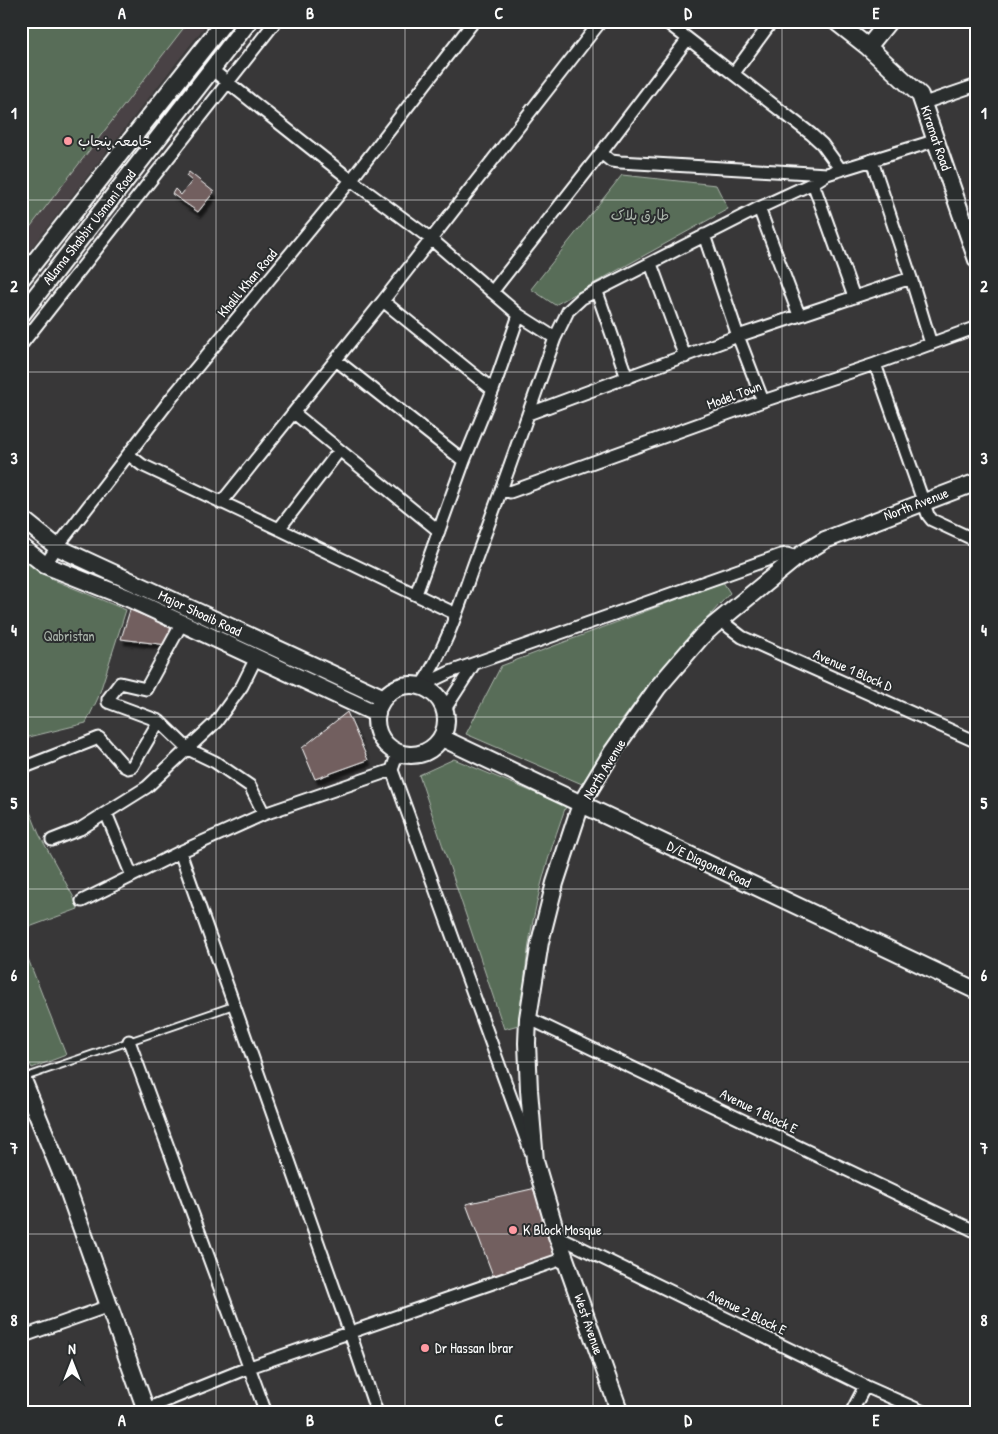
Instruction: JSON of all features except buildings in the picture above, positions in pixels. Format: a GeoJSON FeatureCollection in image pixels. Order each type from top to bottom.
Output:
{"type":"FeatureCollection","features":[{"type":"Feature","properties":{"kind":"street","name":"Allama Shabbir Usmani Road"},"geometry":{"type":"LineString","coordinates":[[21,279],[225,21]]}},
{"type":"Feature","properties":{"kind":"street","name":"Allama Shabbir Usmani Road"},"geometry":{"type":"LineString","coordinates":[[21,314],[249,21]]}},
{"type":"Feature","properties":{"kind":"street"},"geometry":{"type":"LineString","coordinates":[[21,345],[276,21]]}},
{"type":"Feature","properties":{"kind":"street","name":"Khalil Khan Road"},"geometry":{"type":"LineString","coordinates":[[46,565],[57,547],[173,396],[352,180],[474,21]]}},
{"type":"Feature","properties":{"kind":"street"},"geometry":{"type":"LineString","coordinates":[[220,503],[383,301],[601,21]]}},
{"type":"Feature","properties":{"kind":"street"},"geometry":{"type":"LineString","coordinates":[[665,21],[734,73],[822,144],[841,170]]}},
{"type":"Feature","properties":{"kind":"street"},"geometry":{"type":"LineString","coordinates":[[734,73],[772,21]]}},
{"type":"Feature","properties":{"kind":"street","name":"Kiramat Road"},"geometry":{"type":"LineString","coordinates":[[835,21],[868,47],[916,90],[924,103],[976,255]]}},
{"type":"Feature","properties":{"kind":"street"},"geometry":{"type":"LineString","coordinates":[[868,47],[889,21]]}},
{"type":"Feature","properties":{"kind":"street"},"geometry":{"type":"LineString","coordinates":[[492,292],[688,40]]}},
{"type":"Feature","properties":{"kind":"street"},"geometry":{"type":"LineString","coordinates":[[211,69],[352,180],[431,239],[519,315],[555,338]]}},
{"type":"Feature","properties":{"kind":"street"},"geometry":{"type":"LineString","coordinates":[[924,103],[977,85]]}},
{"type":"Feature","properties":{"kind":"street"},"geometry":{"type":"LineString","coordinates":[[421,686],[434,667],[456,614],[555,338],[562,322],[574,304],[582,298],[597,292],[704,235],[813,183],[827,174],[937,140]]}},
{"type":"Feature","properties":{"kind":"street"},"geometry":{"type":"LineString","coordinates":[[601,153],[611,161],[620,162],[827,174]]}},
{"type":"Feature","properties":{"kind":"street"},"geometry":{"type":"LineString","coordinates":[[872,161],[931,344]]}},
{"type":"Feature","properties":{"kind":"street"},"geometry":{"type":"LineString","coordinates":[[813,183],[854,297]]}},
{"type":"Feature","properties":{"kind":"street"},"geometry":{"type":"LineString","coordinates":[[758,208],[799,315]]}},
{"type":"Feature","properties":{"kind":"street"},"geometry":{"type":"LineString","coordinates":[[704,235],[738,336],[763,401]]}},
{"type":"Feature","properties":{"kind":"street"},"geometry":{"type":"LineString","coordinates":[[651,264],[685,357]]}},
{"type":"Feature","properties":{"kind":"street"},"geometry":{"type":"LineString","coordinates":[[528,414],[738,336],[911,278]]}},
{"type":"Feature","properties":{"kind":"street"},"geometry":{"type":"LineString","coordinates":[[597,292],[627,378]]}},
{"type":"Feature","properties":{"kind":"street"},"geometry":{"type":"LineString","coordinates":[[37,293],[54,304]]}},
{"type":"Feature","properties":{"kind":"street"},"geometry":{"type":"LineString","coordinates":[[383,301],[493,390]]}},
{"type":"Feature","properties":{"kind":"street"},"geometry":{"type":"LineString","coordinates":[[416,594],[464,461],[493,390],[519,315]]}},
{"type":"Feature","properties":{"kind":"street","name":"Model Town"},"geometry":{"type":"LineString","coordinates":[[502,490],[510,492],[763,401],[875,364],[977,327]]}},
{"type":"Feature","properties":{"kind":"street"},"geometry":{"type":"LineString","coordinates":[[336,360],[464,461]]}},
{"type":"Feature","properties":{"kind":"street"},"geometry":{"type":"LineString","coordinates":[[875,364],[928,515],[932,520],[977,541]]}},
{"type":"Feature","properties":{"kind":"street"},"geometry":{"type":"LineString","coordinates":[[294,413],[439,531]]}},
{"type":"Feature","properties":{"kind":"street"},"geometry":{"type":"LineString","coordinates":[[279,529],[339,451]]}},
{"type":"Feature","properties":{"kind":"street"},"geometry":{"type":"LineString","coordinates":[[129,455],[142,465],[220,503],[279,529],[456,614]]}},
{"type":"Feature","properties":{"kind":"street","name":"North Avenue"},"geometry":{"type":"LineString","coordinates":[[557,1236],[535,1161],[528,1090],[528,1018],[540,942],[555,883],[582,804],[613,751],[658,687],[700,637],[797,557],[825,540],[977,482]]}},
{"type":"Feature","properties":{"kind":"street","name":"Major Shoaib Road"},"geometry":{"type":"LineString","coordinates":[[21,518],[57,547],[384,698]]}},
{"type":"Feature","properties":{"kind":"street","name":"Major Shoaib Road"},"geometry":{"type":"LineString","coordinates":[[21,546],[46,565],[128,598],[377,714]]}},
{"type":"Feature","properties":{"kind":"street"},"geometry":{"type":"LineString","coordinates":[[421,686],[450,672],[781,555],[787,554],[797,557]]}},
{"type":"Feature","properties":{"kind":"street","name":"Avenue 1 Block D"},"geometry":{"type":"LineString","coordinates":[[720,620],[742,637],[977,742]]}},
{"type":"Feature","properties":{"kind":"street"},"geometry":{"type":"LineString","coordinates":[[182,624],[146,689],[120,683],[108,699],[108,702],[159,721],[188,748],[215,762],[250,786],[264,814]]}},
{"type":"Feature","properties":{"kind":"street"},"geometry":{"type":"LineString","coordinates":[[52,840],[80,829],[147,787],[216,722],[242,686],[256,658]]}},
{"type":"Feature","properties":{"kind":"street"},"geometry":{"type":"LineString","coordinates":[[445,709],[474,664]]}},
{"type":"Feature","properties":{"kind":"street"},"geometry":{"type":"LineString","coordinates":[[401,686],[421,686],[432,691],[440,699],[445,709],[445,729],[442,738],[427,751],[418,754],[408,755],[398,752],[383,741],[376,724],[379,705],[384,698],[401,686]]}},
{"type":"Feature","properties":{"kind":"street"},"geometry":{"type":"LineString","coordinates":[[30,765],[99,738],[124,766],[132,767],[159,721]]}},
{"type":"Feature","properties":{"kind":"street","name":"D/E Diagonal Road"},"geometry":{"type":"LineString","coordinates":[[442,738],[977,991]]}},
{"type":"Feature","properties":{"kind":"street"},"geometry":{"type":"LineString","coordinates":[[398,752],[392,770],[535,1161]]}},
{"type":"Feature","properties":{"kind":"street"},"geometry":{"type":"LineString","coordinates":[[82,901],[180,852],[264,814],[392,770]]}},
{"type":"Feature","properties":{"kind":"street"},"geometry":{"type":"LineString","coordinates":[[106,813],[132,876]]}},
{"type":"Feature","properties":{"kind":"street"},"geometry":{"type":"LineString","coordinates":[[180,852],[377,1413]]}},
{"type":"Feature","properties":{"kind":"street","name":"Avenue 1 Block E"},"geometry":{"type":"LineString","coordinates":[[528,1018],[977,1232]]}},
{"type":"Feature","properties":{"kind":"street"},"geometry":{"type":"LineString","coordinates":[[129,1041],[266,1413]]}},
{"type":"Feature","properties":{"kind":"street"},"geometry":{"type":"LineString","coordinates":[[22,1076],[68,1190],[109,1306],[143,1411],[250,1366],[565,1258]]}},
{"type":"Feature","properties":{"kind":"street","name":"West Avenue"},"geometry":{"type":"LineString","coordinates":[[557,1236],[620,1413]]}},
{"type":"Feature","properties":{"kind":"street","name":"Avenue 2 Block E"},"geometry":{"type":"LineString","coordinates":[[557,1236],[865,1386],[926,1413]]}},
{"type":"Feature","properties":{"kind":"street"},"geometry":{"type":"LineString","coordinates":[[21,1337],[109,1306]]}},
{"type":"Feature","properties":{"kind":"street"},"geometry":{"type":"LineString","coordinates":[[851,1413],[865,1386]]}},
{"type":"Feature","properties":{"kind":"lane"},"geometry":{"type":"LineString","coordinates":[[22,1076],[235,1005]]}},
{"type":"Feature","properties":{"kind":"shaded area","name":"جامعہ پنجاب"},"geometry":{"type":"Polygon","coordinates":[[[21,21],[209,21],[21,261],[21,21]]]}},
{"type":"Feature","properties":{"kind":"green space","name":"جامعہ پنجاب"},"geometry":{"type":"Polygon","coordinates":[[[21,21],[189,21],[21,239],[21,21]]]}},
{"type":"Feature","properties":{"kind":"green space","name":"طارق بلاک"},"geometry":{"type":"Polygon","coordinates":[[[622,175],[716,185],[728,209],[555,305],[531,289],[622,175]]]}},
{"type":"Feature","properties":{"kind":"green space","name":"Qabristan"},"geometry":{"type":"Polygon","coordinates":[[[21,558],[54,580],[126,610],[98,698],[86,723],[21,739],[21,558]]]}},
{"type":"Feature","properties":{"kind":"green space"},"geometry":{"type":"Polygon","coordinates":[[[723,582],[730,593],[655,676],[623,719],[582,784],[466,734],[501,666],[723,582]]]}},
{"type":"Feature","properties":{"kind":"green space"},"geometry":{"type":"Polygon","coordinates":[[[454,759],[566,806],[548,860],[535,913],[526,967],[522,1024],[504,1029],[419,775],[454,759]]]}},
{"type":"Feature","properties":{"kind":"green space"},"geometry":{"type":"Polygon","coordinates":[[[21,789],[39,834],[73,896],[78,909],[21,930],[21,789]]]}},
{"type":"Feature","properties":{"kind":"green space"},"geometry":{"type":"Polygon","coordinates":[[[21,941],[66,1055],[32,1068],[21,1049],[21,941]]]}},
{"type":"Feature","properties":{"kind":"place","name":"جامعہ پنجاب"},"geometry":{"type":"Point","coordinates":[68,141]}},
{"type":"Feature","properties":{"kind":"place","name":"K Block Mosque"},"geometry":{"type":"Point","coordinates":[513,1230]}},
{"type":"Feature","properties":{"kind":"place","name":"Dr Hassan Ibrar"},"geometry":{"type":"Point","coordinates":[425,1348]}}]}
